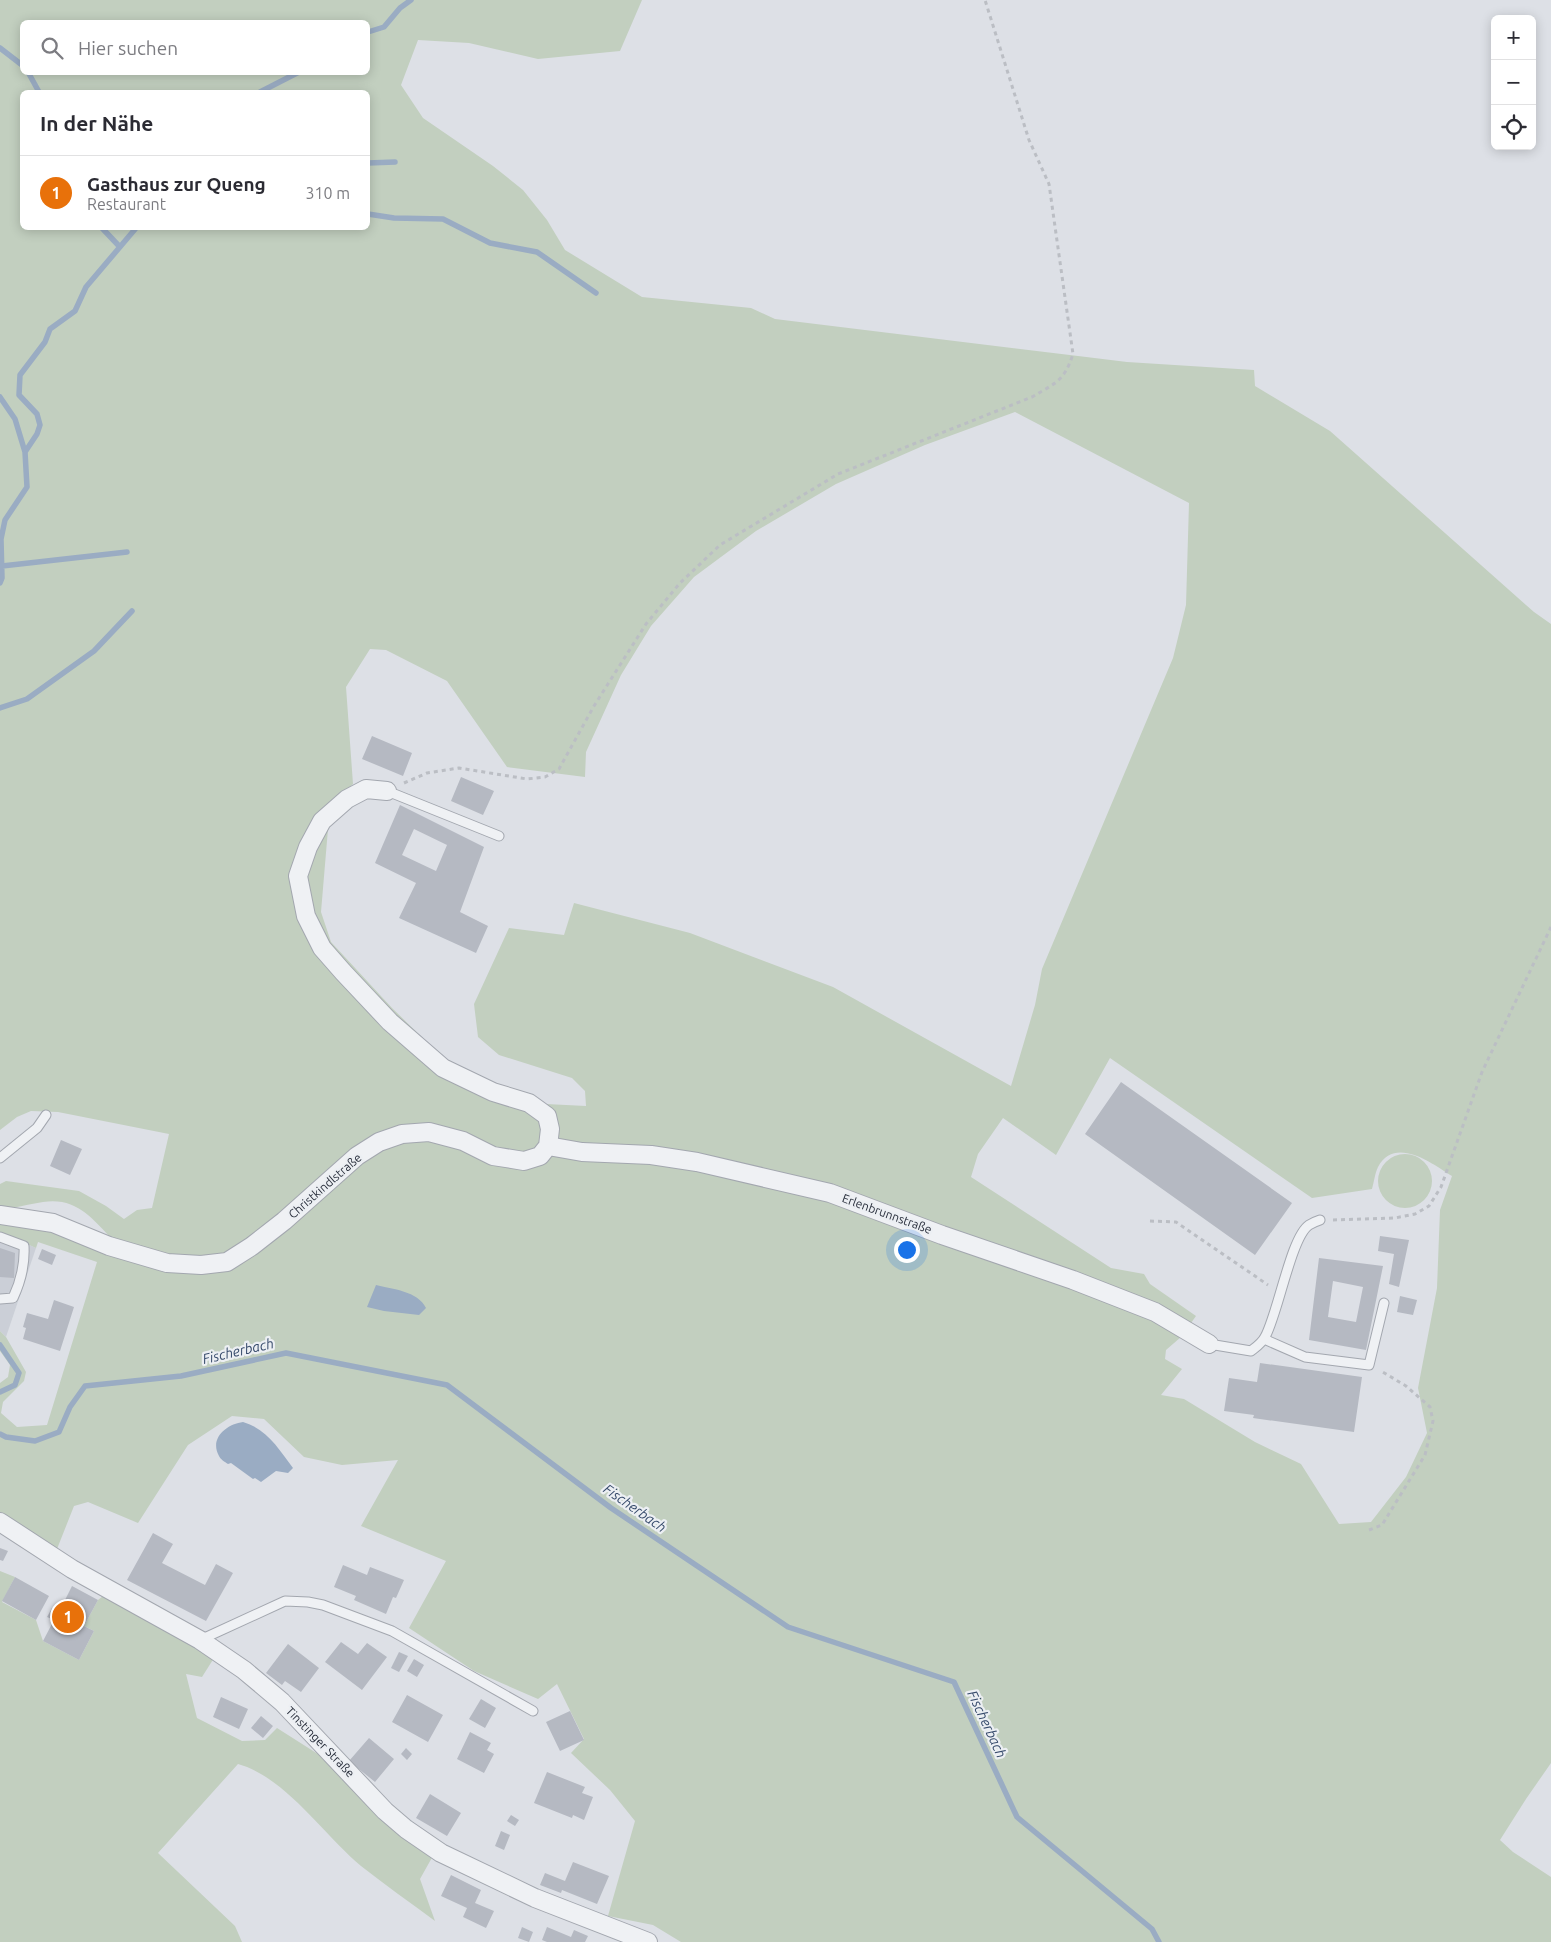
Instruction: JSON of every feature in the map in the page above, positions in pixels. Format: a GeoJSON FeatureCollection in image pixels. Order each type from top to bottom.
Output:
{"type":"FeatureCollection","features":[{"type":"Feature","properties":{"kind":"street"},"geometry":{"type":"LineString","coordinates":[[387,790],[366,789],[347,799],[322,822],[308,847],[298,876],[306,916],[322,948],[343,972],[390,1022],[443,1068],[493,1092],[529,1103],[547,1116],[550,1129],[548,1146]]}},
{"type":"Feature","properties":{"kind":"street","name":"Christkindlstraße"},"geometry":{"type":"LineString","coordinates":[[0,1215],[53,1222],[109,1246],[167,1263],[201,1265],[227,1262],[252,1246],[284,1221],[357,1156],[379,1142],[402,1134],[429,1132],[463,1141],[493,1156],[524,1161],[540,1156],[548,1146]]}},
{"type":"Feature","properties":{"kind":"street","name":"Erlenbrunnstraße"},"geometry":{"type":"LineString","coordinates":[[548,1146],[582,1152],[651,1156],[697,1162],[830,1193],[942,1235],[1073,1280],[1155,1312],[1209,1344]]}},
{"type":"Feature","properties":{"kind":"street","name":"Tinstinger Straße"},"geometry":{"type":"LineString","coordinates":[[0,1522],[72,1569],[200,1640],[244,1670],[282,1702],[385,1811],[406,1829],[441,1853],[535,1898],[648,1942]]}},
{"type":"Feature","properties":{"kind":"lane"},"geometry":{"type":"LineString","coordinates":[[387,790],[499,836]]}},
{"type":"Feature","properties":{"kind":"lane"},"geometry":{"type":"LineString","coordinates":[[0,1158],[37,1128],[46,1115]]}},
{"type":"Feature","properties":{"kind":"lane"},"geometry":{"type":"LineString","coordinates":[[1209,1344],[1251,1351],[1264,1339],[1277,1310],[1290,1261],[1303,1231],[1309,1225],[1320,1220]]}},
{"type":"Feature","properties":{"kind":"lane"},"geometry":{"type":"LineString","coordinates":[[0,1236],[24,1246],[25,1260],[20,1284],[13,1298],[0,1299]]}},
{"type":"Feature","properties":{"kind":"lane"},"geometry":{"type":"LineString","coordinates":[[1264,1339],[1305,1357],[1369,1365],[1384,1303]]}},
{"type":"Feature","properties":{"kind":"lane"},"geometry":{"type":"LineString","coordinates":[[200,1640],[285,1601],[323,1605],[392,1631],[533,1711]]}},
{"type":"Feature","properties":{"kind":"path"},"geometry":{"type":"LineString","coordinates":[[387,790],[427,773],[459,768],[527,779],[546,777],[559,769],[584,723],[646,624],[680,583],[720,545],[838,474],[1032,397],[1057,382],[1068,371],[1073,354],[1049,184],[1029,140],[985,0]]}},
{"type":"Feature","properties":{"kind":"path"},"geometry":{"type":"LineString","coordinates":[[1320,1220],[1395,1218],[1414,1214],[1428,1206],[1442,1186],[1482,1072],[1551,928]]}},
{"type":"Feature","properties":{"kind":"path"},"geometry":{"type":"LineString","coordinates":[[1150,1221],[1176,1222],[1281,1294]]}},
{"type":"Feature","properties":{"kind":"path"},"geometry":{"type":"LineString","coordinates":[[1369,1365],[1406,1386],[1430,1407],[1433,1422],[1425,1455],[1382,1525],[1369,1530]]}},
{"type":"Feature","properties":{"kind":"shaded area"},"geometry":{"type":"Polygon","coordinates":[[[0,1232],[36,1248],[6,1337],[0,1331],[0,1232]]]}},
{"type":"Feature","properties":{"kind":"green space"},"geometry":{"type":"Polygon","coordinates":[[[0,0],[642,0],[620,51],[538,59],[469,43],[418,40],[401,85],[423,118],[493,166],[523,190],[547,220],[565,250],[642,297],[751,308],[775,319],[1127,362],[1254,370],[1255,386],[1330,431],[1534,612],[1551,624],[1551,1763],[1500,1840],[1513,1852],[1551,1877],[1551,1942],[681,1942],[653,1925],[608,1916],[635,1821],[610,1790],[571,1753],[584,1739],[557,1684],[538,1699],[474,1671],[409,1628],[446,1561],[361,1526],[398,1460],[342,1465],[304,1457],[264,1419],[232,1416],[188,1445],[138,1523],[88,1502],[74,1506],[57,1549],[0,1516],[0,1383],[8,1377],[10,1365],[0,1351],[0,1331],[6,1337],[26,1372],[24,1381],[3,1402],[1,1413],[17,1427],[47,1425],[97,1262],[38,1242],[36,1248],[0,1232],[0,1223],[112,1239],[90,1217],[74,1206],[65,1203],[55,1201],[43,1202],[0,1209],[0,1184],[6,1181],[79,1191],[106,1206],[124,1219],[137,1210],[152,1208],[169,1134],[58,1112],[31,1111],[17,1117],[0,1130],[0,0]],[[1015,412],[925,445],[836,484],[756,531],[694,577],[651,626],[621,675],[586,752],[585,777],[507,767],[447,681],[386,650],[370,649],[346,687],[353,784],[324,811],[328,829],[321,912],[331,942],[392,1008],[441,1056],[488,1081],[528,1093],[546,1104],[586,1106],[585,1091],[572,1078],[499,1055],[478,1037],[474,1004],[509,928],[564,935],[574,903],[690,933],[833,987],[1011,1086],[1035,1005],[1042,969],[1173,658],[1186,605],[1189,503],[1015,412]],[[1110,1058],[1056,1155],[1003,1118],[978,1154],[971,1177],[1111,1268],[1144,1274],[1150,1284],[1196,1316],[1181,1337],[1166,1350],[1165,1359],[1182,1369],[1161,1395],[1184,1399],[1255,1442],[1301,1464],[1339,1524],[1371,1522],[1406,1477],[1427,1433],[1418,1388],[1437,1288],[1440,1210],[1452,1176],[1425,1159],[1404,1153],[1394,1153],[1385,1158],[1378,1167],[1372,1189],[1312,1198],[1110,1058]]]}},
{"type":"Feature","properties":{"kind":"green space"},"geometry":{"type":"Polygon","coordinates":[[[1405,1154],[1415,1156],[1424,1162],[1430,1171],[1432,1181],[1430,1191],[1424,1200],[1415,1206],[1405,1208],[1395,1206],[1386,1200],[1380,1191],[1378,1181],[1380,1171],[1386,1162],[1395,1156],[1405,1154]]]}},
{"type":"Feature","properties":{"kind":"green space"},"geometry":{"type":"Polygon","coordinates":[[[0,1571],[15,1577],[2,1602],[36,1620],[43,1641],[79,1660],[94,1631],[84,1626],[98,1600],[103,1596],[214,1658],[202,1677],[186,1674],[197,1718],[242,1741],[265,1740],[277,1728],[321,1756],[387,1824],[434,1854],[420,1879],[435,1921],[361,1866],[303,1808],[272,1781],[238,1764],[158,1853],[235,1926],[242,1942],[0,1942],[0,1571]]]}},
{"type":"Feature","properties":{"kind":"water"},"geometry":{"type":"Polygon","coordinates":[[[376,1285],[411,1294],[422,1302],[426,1308],[419,1315],[367,1307],[376,1285]]]}},
{"type":"Feature","properties":{"kind":"water"},"geometry":{"type":"Polygon","coordinates":[[[243,1422],[259,1429],[271,1440],[293,1468],[288,1473],[276,1471],[261,1482],[220,1458],[216,1443],[221,1433],[237,1423],[243,1422]]]}},
{"type":"Feature","properties":{"kind":"building"},"geometry":{"type":"Polygon","coordinates":[[[372,736],[412,753],[403,776],[362,759],[372,736]]]}},
{"type":"Feature","properties":{"kind":"building"},"geometry":{"type":"Polygon","coordinates":[[[461,777],[494,791],[483,815],[451,801],[461,777]]]}},
{"type":"Feature","properties":{"kind":"building"},"geometry":{"type":"Polygon","coordinates":[[[400,805],[484,847],[460,912],[488,926],[476,953],[399,918],[416,883],[375,863],[400,805]],[[414,829],[402,855],[436,871],[447,845],[414,829]]]}},
{"type":"Feature","properties":{"kind":"building"},"geometry":{"type":"Polygon","coordinates":[[[1121,1082],[1292,1203],[1255,1255],[1085,1134],[1121,1082]]]}},
{"type":"Feature","properties":{"kind":"building"},"geometry":{"type":"Polygon","coordinates":[[[61,1140],[82,1149],[70,1175],[50,1166],[61,1140]]]}},
{"type":"Feature","properties":{"kind":"building"},"geometry":{"type":"Polygon","coordinates":[[[1380,1236],[1409,1240],[1399,1287],[1389,1284],[1394,1254],[1378,1251],[1380,1236]]]}},
{"type":"Feature","properties":{"kind":"building"},"geometry":{"type":"Polygon","coordinates":[[[0,1248],[15,1253],[14,1278],[0,1277],[0,1248]]]}},
{"type":"Feature","properties":{"kind":"building"},"geometry":{"type":"Polygon","coordinates":[[[42,1249],[56,1255],[52,1265],[38,1259],[42,1249]]]}},
{"type":"Feature","properties":{"kind":"building"},"geometry":{"type":"Polygon","coordinates":[[[1319,1258],[1383,1266],[1366,1350],[1309,1340],[1319,1258]],[[1333,1281],[1328,1317],[1356,1322],[1363,1287],[1333,1281]]]}},
{"type":"Feature","properties":{"kind":"building"},"geometry":{"type":"Polygon","coordinates":[[[1400,1296],[1417,1300],[1413,1315],[1397,1312],[1400,1296]]]}},
{"type":"Feature","properties":{"kind":"building"},"geometry":{"type":"Polygon","coordinates":[[[54,1300],[74,1307],[60,1351],[23,1339],[26,1328],[23,1327],[27,1313],[48,1319],[54,1300]]]}},
{"type":"Feature","properties":{"kind":"building"},"geometry":{"type":"Polygon","coordinates":[[[1260,1363],[1362,1377],[1354,1432],[1253,1418],[1254,1415],[1224,1411],[1229,1378],[1257,1382],[1260,1363]]]}},
{"type":"Feature","properties":{"kind":"building"},"geometry":{"type":"Polygon","coordinates":[[[153,1533],[173,1544],[162,1563],[205,1585],[216,1564],[233,1573],[206,1621],[127,1580],[153,1533]]]}},
{"type":"Feature","properties":{"kind":"building"},"geometry":{"type":"Polygon","coordinates":[[[0,1548],[8,1551],[3,1561],[0,1560],[0,1548]]]}},
{"type":"Feature","properties":{"kind":"building"},"geometry":{"type":"Polygon","coordinates":[[[343,1565],[367,1575],[370,1567],[404,1580],[396,1598],[393,1597],[386,1614],[354,1600],[356,1596],[334,1587],[343,1565]]]}},
{"type":"Feature","properties":{"kind":"building"},"geometry":{"type":"Polygon","coordinates":[[[15,1577],[49,1596],[36,1620],[2,1601],[15,1577]]]}},
{"type":"Feature","properties":{"kind":"building"},"geometry":{"type":"Polygon","coordinates":[[[72,1586],[98,1600],[84,1626],[94,1631],[79,1660],[43,1641],[54,1620],[47,1617],[52,1608],[59,1612],[72,1586]]]}},
{"type":"Feature","properties":{"kind":"building"},"geometry":{"type":"Polygon","coordinates":[[[341,1642],[358,1654],[367,1643],[387,1657],[362,1690],[325,1662],[341,1642]]]}},
{"type":"Feature","properties":{"kind":"building"},"geometry":{"type":"Polygon","coordinates":[[[288,1644],[319,1668],[301,1692],[285,1681],[282,1685],[266,1673],[288,1644]]]}},
{"type":"Feature","properties":{"kind":"building"},"geometry":{"type":"Polygon","coordinates":[[[399,1652],[408,1656],[399,1672],[391,1668],[399,1652]]]}},
{"type":"Feature","properties":{"kind":"building"},"geometry":{"type":"Polygon","coordinates":[[[414,1659],[424,1665],[417,1677],[407,1671],[414,1659]]]}},
{"type":"Feature","properties":{"kind":"building"},"geometry":{"type":"Polygon","coordinates":[[[407,1695],[443,1715],[428,1742],[392,1722],[407,1695]]]}},
{"type":"Feature","properties":{"kind":"building"},"geometry":{"type":"Polygon","coordinates":[[[221,1697],[248,1709],[239,1729],[213,1717],[221,1697]]]}},
{"type":"Feature","properties":{"kind":"building"},"geometry":{"type":"Polygon","coordinates":[[[481,1699],[496,1708],[485,1728],[469,1719],[481,1699]]]}},
{"type":"Feature","properties":{"kind":"building"},"geometry":{"type":"Polygon","coordinates":[[[570,1711],[584,1740],[560,1751],[546,1722],[570,1711]]]}},
{"type":"Feature","properties":{"kind":"building"},"geometry":{"type":"Polygon","coordinates":[[[261,1716],[273,1726],[263,1738],[251,1728],[261,1716]]]}},
{"type":"Feature","properties":{"kind":"building"},"geometry":{"type":"Polygon","coordinates":[[[470,1732],[491,1743],[487,1750],[494,1754],[484,1773],[457,1759],[470,1732]]]}},
{"type":"Feature","properties":{"kind":"building"},"geometry":{"type":"Polygon","coordinates":[[[369,1738],[394,1759],[375,1782],[349,1761],[369,1738]]]}},
{"type":"Feature","properties":{"kind":"building"},"geometry":{"type":"Polygon","coordinates":[[[406,1748],[412,1754],[407,1760],[401,1754],[406,1748]]]}},
{"type":"Feature","properties":{"kind":"building"},"geometry":{"type":"Polygon","coordinates":[[[547,1772],[585,1787],[582,1793],[593,1797],[584,1820],[573,1815],[572,1818],[534,1803],[547,1772]]]}},
{"type":"Feature","properties":{"kind":"building"},"geometry":{"type":"Polygon","coordinates":[[[430,1794],[461,1813],[447,1836],[416,1818],[430,1794]]]}},
{"type":"Feature","properties":{"kind":"building"},"geometry":{"type":"Polygon","coordinates":[[[511,1815],[519,1820],[515,1826],[507,1821],[511,1815]]]}},
{"type":"Feature","properties":{"kind":"building"},"geometry":{"type":"Polygon","coordinates":[[[501,1831],[510,1835],[504,1850],[495,1846],[501,1831]]]}},
{"type":"Feature","properties":{"kind":"building"},"geometry":{"type":"Polygon","coordinates":[[[573,1862],[609,1876],[597,1904],[562,1890],[561,1893],[540,1885],[545,1873],[565,1881],[573,1862]]]}},
{"type":"Feature","properties":{"kind":"building"},"geometry":{"type":"Polygon","coordinates":[[[451,1875],[481,1890],[475,1903],[494,1911],[486,1928],[463,1917],[467,1908],[441,1896],[451,1875]]]}},
{"type":"Feature","properties":{"kind":"building"},"geometry":{"type":"Polygon","coordinates":[[[522,1927],[533,1932],[529,1942],[518,1938],[522,1927]]]}},
{"type":"Feature","properties":{"kind":"building"},"geometry":{"type":"Polygon","coordinates":[[[547,1927],[571,1937],[574,1930],[588,1936],[585,1942],[547,1942],[542,1940],[547,1927]]]}},
{"type":"Feature","properties":{"kind":"waterway"},"geometry":{"type":"LineString","coordinates":[[370,31],[384,27],[400,8],[411,0]]}},
{"type":"Feature","properties":{"kind":"waterway"},"geometry":{"type":"LineString","coordinates":[[0,48],[20,63]]}},
{"type":"Feature","properties":{"kind":"waterway"},"geometry":{"type":"LineString","coordinates":[[30,75],[38,90]]}},
{"type":"Feature","properties":{"kind":"waterway"},"geometry":{"type":"LineString","coordinates":[[264,90],[293,75]]}},
{"type":"Feature","properties":{"kind":"waterway"},"geometry":{"type":"LineString","coordinates":[[370,163],[395,162]]}},
{"type":"Feature","properties":{"kind":"waterway"},"geometry":{"type":"LineString","coordinates":[[370,214],[394,218],[443,219],[490,243],[537,252],[596,293]]}},
{"type":"Feature","properties":{"kind":"waterway"},"geometry":{"type":"LineString","coordinates":[[104,230],[119,246]]}},
{"type":"Feature","properties":{"kind":"waterway"},"geometry":{"type":"LineString","coordinates":[[0,583],[2,578],[1,539],[5,520],[27,487],[25,452],[37,434],[40,425],[37,414],[19,395],[20,375],[45,342],[50,329],[75,311],[86,287],[134,230]]}},
{"type":"Feature","properties":{"kind":"waterway"},"geometry":{"type":"LineString","coordinates":[[0,397],[15,419],[25,452]]}},
{"type":"Feature","properties":{"kind":"waterway"},"geometry":{"type":"LineString","coordinates":[[2,566],[127,552]]}},
{"type":"Feature","properties":{"kind":"waterway"},"geometry":{"type":"LineString","coordinates":[[0,708],[27,699],[94,651],[132,611]]}},
{"type":"Feature","properties":{"kind":"waterway","name":"Fischerbach"},"geometry":{"type":"LineString","coordinates":[[0,1345],[19,1373],[15,1385],[0,1392]]}},
{"type":"Feature","properties":{"kind":"waterway","name":"Fischerbach"},"geometry":{"type":"LineString","coordinates":[[0,1434],[6,1437],[35,1441],[59,1432],[70,1407],[85,1386],[181,1376],[286,1353],[447,1385],[611,1508],[788,1627],[954,1682],[1017,1817],[1152,1929],[1159,1942]]}},
{"type":"Feature","properties":{"kind":"place","name":"Gasthaus zur Queng"},"geometry":{"type":"Point","coordinates":[68,1617]}}]}
